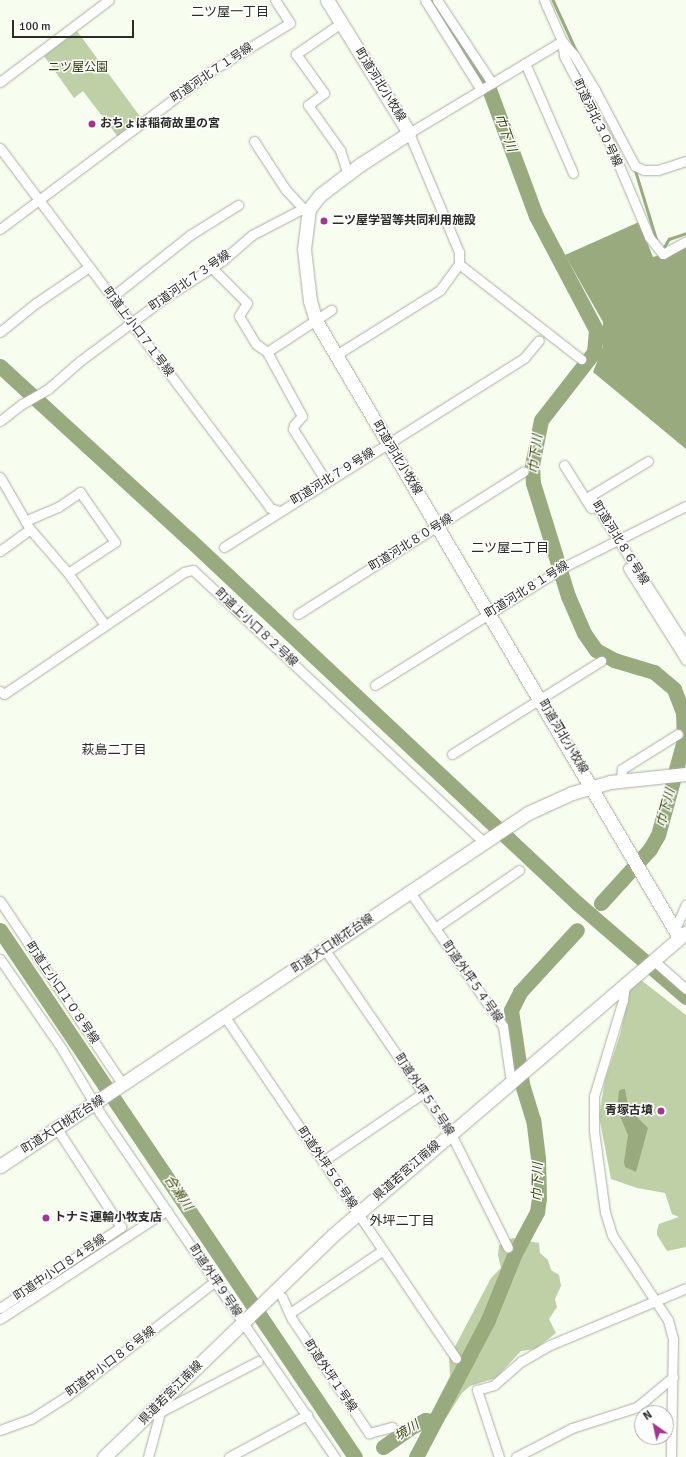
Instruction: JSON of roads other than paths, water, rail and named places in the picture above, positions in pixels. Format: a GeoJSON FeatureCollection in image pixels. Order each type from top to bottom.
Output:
{"type":"FeatureCollection","features":[{"type":"Feature","properties":{"kind":"street"},"geometry":{"type":"LineString","coordinates":[[0,82],[110,0]]}},
{"type":"Feature","properties":{"kind":"street","name":"町道河北７１号線"},"geometry":{"type":"LineString","coordinates":[[0,229],[211,71],[290,23],[275,0]]}},
{"type":"Feature","properties":{"kind":"street","name":"町道河北小牧線"},"geometry":{"type":"LineString","coordinates":[[327,0],[409,133],[348,174],[306,209],[304,249],[310,301],[316,320],[592,787],[680,932]]}},
{"type":"Feature","properties":{"kind":"street"},"geometry":{"type":"LineString","coordinates":[[425,0],[487,86]]}},
{"type":"Feature","properties":{"kind":"street"},"geometry":{"type":"LineString","coordinates":[[437,0],[487,86]]}},
{"type":"Feature","properties":{"kind":"street","name":"町道河北３０号線"},"geometry":{"type":"LineString","coordinates":[[544,0],[562,41],[564,56],[610,144],[649,237],[662,254],[686,241]]}},
{"type":"Feature","properties":{"kind":"street"},"geometry":{"type":"LineString","coordinates":[[341,23],[296,54],[324,93],[308,104],[340,150],[348,174]]}},
{"type":"Feature","properties":{"kind":"street"},"geometry":{"type":"LineString","coordinates":[[336,355],[440,290],[457,267],[459,252],[409,133],[562,41],[574,55],[596,90],[635,166],[644,170],[658,170],[686,161]]}},
{"type":"Feature","properties":{"kind":"street"},"geometry":{"type":"LineString","coordinates":[[525,63],[573,174]]}},
{"type":"Feature","properties":{"kind":"street"},"geometry":{"type":"LineString","coordinates":[[254,141],[286,190],[306,209]]}},
{"type":"Feature","properties":{"kind":"street","name":"町道上小口７１号線"},"geometry":{"type":"LineString","coordinates":[[0,148],[270,508],[279,510]]}},
{"type":"Feature","properties":{"kind":"street"},"geometry":{"type":"LineString","coordinates":[[112,297],[190,234],[238,205]]}},
{"type":"Feature","properties":{"kind":"street","name":"町道河北７３号線"},"geometry":{"type":"LineString","coordinates":[[0,421],[27,401],[42,393],[131,323],[212,268],[256,233],[306,209]]}},
{"type":"Feature","properties":{"kind":"street"},"geometry":{"type":"LineString","coordinates":[[0,332],[36,303],[89,267]]}},
{"type":"Feature","properties":{"kind":"street"},"geometry":{"type":"LineString","coordinates":[[457,267],[580,359]]}},
{"type":"Feature","properties":{"kind":"street"},"geometry":{"type":"LineString","coordinates":[[212,268],[245,299],[247,306],[239,316],[256,344],[267,352],[302,416],[294,424],[293,429],[326,481]]}},
{"type":"Feature","properties":{"kind":"street"},"geometry":{"type":"LineString","coordinates":[[267,352],[331,310]]}},
{"type":"Feature","properties":{"kind":"street","name":"町道河北７９号線"},"geometry":{"type":"LineString","coordinates":[[224,547],[279,510],[524,358],[539,340]]}},
{"type":"Feature","properties":{"kind":"street","name":"町道河北８６号線"},"geometry":{"type":"LineString","coordinates":[[583,496],[648,458],[590,496],[615,541],[686,646]]}},
{"type":"Feature","properties":{"kind":"street"},"geometry":{"type":"LineString","coordinates":[[564,466],[615,541],[686,660]]}},
{"type":"Feature","properties":{"kind":"street","name":"町道河北８０号線"},"geometry":{"type":"LineString","coordinates":[[298,614],[524,471]]}},
{"type":"Feature","properties":{"kind":"street"},"geometry":{"type":"LineString","coordinates":[[0,477],[30,529],[68,573],[105,625]]}},
{"type":"Feature","properties":{"kind":"street"},"geometry":{"type":"LineString","coordinates":[[25,521],[58,507],[80,492],[115,542],[68,573]]}},
{"type":"Feature","properties":{"kind":"street","name":"町道河北８１号線"},"geometry":{"type":"LineString","coordinates":[[375,685],[564,567],[686,506]]}},
{"type":"Feature","properties":{"kind":"street"},"geometry":{"type":"LineString","coordinates":[[0,551],[30,529]]}},
{"type":"Feature","properties":{"kind":"street","name":"町道上小口８２号線"},"geometry":{"type":"LineString","coordinates":[[2,693],[184,572],[194,571],[488,839]]}},
{"type":"Feature","properties":{"kind":"street"},"geometry":{"type":"LineString","coordinates":[[452,754],[601,661]]}},
{"type":"Feature","properties":{"kind":"street"},"geometry":{"type":"LineString","coordinates":[[621,780],[622,769],[678,734]]}},
{"type":"Feature","properties":{"kind":"street","name":"町道大口桃花台線"},"geometry":{"type":"LineString","coordinates":[[0,1166],[96,1104],[326,950],[506,827],[540,807],[592,787],[621,780],[686,774]]}},
{"type":"Feature","properties":{"kind":"street"},"geometry":{"type":"LineString","coordinates":[[435,928],[519,870]]}},
{"type":"Feature","properties":{"kind":"street","name":"町道外坪５４号線"},"geometry":{"type":"LineString","coordinates":[[410,892],[503,1026],[510,1075],[514,1079]]}},
{"type":"Feature","properties":{"kind":"street","name":"町道上小口１０８号線"},"geometry":{"type":"LineString","coordinates":[[0,901],[122,1086]]}},
{"type":"Feature","properties":{"kind":"street"},"geometry":{"type":"LineString","coordinates":[[680,932],[686,904]]}},
{"type":"Feature","properties":{"kind":"street","name":"県道若宮江南線"},"geometry":{"type":"LineString","coordinates":[[104,1457],[161,1408],[265,1298],[358,1213],[637,974],[680,932]]}},
{"type":"Feature","properties":{"kind":"street","name":"町道外坪５５号線"},"geometry":{"type":"LineString","coordinates":[[326,950],[451,1134],[508,1248]]}},
{"type":"Feature","properties":{"kind":"street","name":"町道外坪９号線"},"geometry":{"type":"LineString","coordinates":[[0,959],[62,1049],[96,1104],[167,1210],[335,1457]]}},
{"type":"Feature","properties":{"kind":"street"},"geometry":{"type":"LineString","coordinates":[[653,960],[686,989]]}},
{"type":"Feature","properties":{"kind":"street"},"geometry":{"type":"LineString","coordinates":[[625,984],[623,1000],[594,1096],[594,1131],[606,1212],[612,1235],[654,1301],[668,1320],[671,1332],[671,1457]]}},
{"type":"Feature","properties":{"kind":"street","name":"町道外坪５６号線"},"geometry":{"type":"LineString","coordinates":[[225,1017],[456,1358]]}},
{"type":"Feature","properties":{"kind":"street"},"geometry":{"type":"LineString","coordinates":[[324,1163],[424,1095]]}},
{"type":"Feature","properties":{"kind":"street","name":"町道中小口８４号線"},"geometry":{"type":"LineString","coordinates":[[0,1308],[121,1227],[57,1129]]}},
{"type":"Feature","properties":{"kind":"street"},"geometry":{"type":"LineString","coordinates":[[0,1319],[167,1210]]}},
{"type":"Feature","properties":{"kind":"street"},"geometry":{"type":"LineString","coordinates":[[290,1313],[383,1250]]}},
{"type":"Feature","properties":{"kind":"street","name":"町道中小口８６号線"},"geometry":{"type":"LineString","coordinates":[[0,1430],[31,1419],[68,1396],[215,1281]]}},
{"type":"Feature","properties":{"kind":"street"},"geometry":{"type":"LineString","coordinates":[[499,1457],[477,1390],[494,1385],[522,1361],[550,1346],[686,1288]]}},
{"type":"Feature","properties":{"kind":"street","name":"町道外坪１号線"},"geometry":{"type":"LineString","coordinates":[[282,1297],[290,1313],[370,1433],[392,1427]]}},
{"type":"Feature","properties":{"kind":"street"},"geometry":{"type":"LineString","coordinates":[[148,1457],[161,1408],[258,1361]]}},
{"type":"Feature","properties":{"kind":"street"},"geometry":{"type":"LineString","coordinates":[[516,1457],[572,1428],[637,1407],[672,1377]]}},
{"type":"Feature","properties":{"kind":"street"},"geometry":{"type":"LineString","coordinates":[[229,1457],[307,1416]]}},
{"type":"Feature","properties":{"kind":"waterway","name":"巾下川"},"geometry":{"type":"LineString","coordinates":[[431,0],[489,89],[536,216],[596,330],[594,352],[541,420],[532,465],[533,483],[568,596],[584,633],[596,650],[614,660],[654,672],[674,689],[683,712],[684,740],[658,835],[650,849],[601,903]]}},
{"type":"Feature","properties":{"kind":"waterway"},"geometry":{"type":"LineString","coordinates":[[553,0],[576,50]]}},
{"type":"Feature","properties":{"kind":"waterway"},"geometry":{"type":"LineString","coordinates":[[635,169],[657,241]]}},
{"type":"Feature","properties":{"kind":"waterway"},"geometry":{"type":"LineString","coordinates":[[658,257],[669,239],[686,233]]}},
{"type":"Feature","properties":{"kind":"waterway"},"geometry":{"type":"LineString","coordinates":[[594,352],[605,338]]}},
{"type":"Feature","properties":{"kind":"waterway"},"geometry":{"type":"LineString","coordinates":[[0,366],[189,539],[577,903],[686,997]]}},
{"type":"Feature","properties":{"kind":"waterway","name":"合瀬川"},"geometry":{"type":"LineString","coordinates":[[0,930],[355,1457]]}},
{"type":"Feature","properties":{"kind":"waterway","name":"巾下川"},"geometry":{"type":"LineString","coordinates":[[416,1457],[488,1320],[515,1253],[537,1212],[539,1198],[538,1158],[533,1120],[522,1083],[511,1010],[520,992],[577,930]]}},
{"type":"Feature","properties":{"kind":"waterway"},"geometry":{"type":"LineString","coordinates":[[149,1217],[158,1209]]}},
{"type":"Feature","properties":{"kind":"waterway"},"geometry":{"type":"LineString","coordinates":[[26,1296],[99,1249]]}},
{"type":"Feature","properties":{"kind":"waterway","name":"境川"},"geometry":{"type":"LineString","coordinates":[[383,1447],[410,1428],[425,1420],[433,1421]]}},
{"type":"Feature","properties":{"kind":"place","name":"おちょぼ稲荷故里の宮"},"geometry":{"type":"Point","coordinates":[92,124]}},
{"type":"Feature","properties":{"kind":"place","name":"二ツ屋学習等共同利用施設"},"geometry":{"type":"Point","coordinates":[324,221]}},
{"type":"Feature","properties":{"kind":"place","name":"青塚古墳"},"geometry":{"type":"Point","coordinates":[661,1111]}},
{"type":"Feature","properties":{"kind":"place","name":"トナミ運輸小牧支店"},"geometry":{"type":"Point","coordinates":[46,1218]}},
{"type":"Feature","properties":{"kind":"district","name":"二ツ屋一丁目"},"geometry":{"type":"Point","coordinates":[230,12]}},
{"type":"Feature","properties":{"kind":"district","name":"二ツ屋二丁目"},"geometry":{"type":"Point","coordinates":[510,548]}},
{"type":"Feature","properties":{"kind":"district","name":"萩島二丁目"},"geometry":{"type":"Point","coordinates":[114,750]}},
{"type":"Feature","properties":{"kind":"district","name":"外坪二丁目"},"geometry":{"type":"Point","coordinates":[402,1221]}},
{"type":"Feature","properties":{"kind":"park label","name":"ニツ屋公園"},"geometry":{"type":"Point","coordinates":[78,68]}}]}
